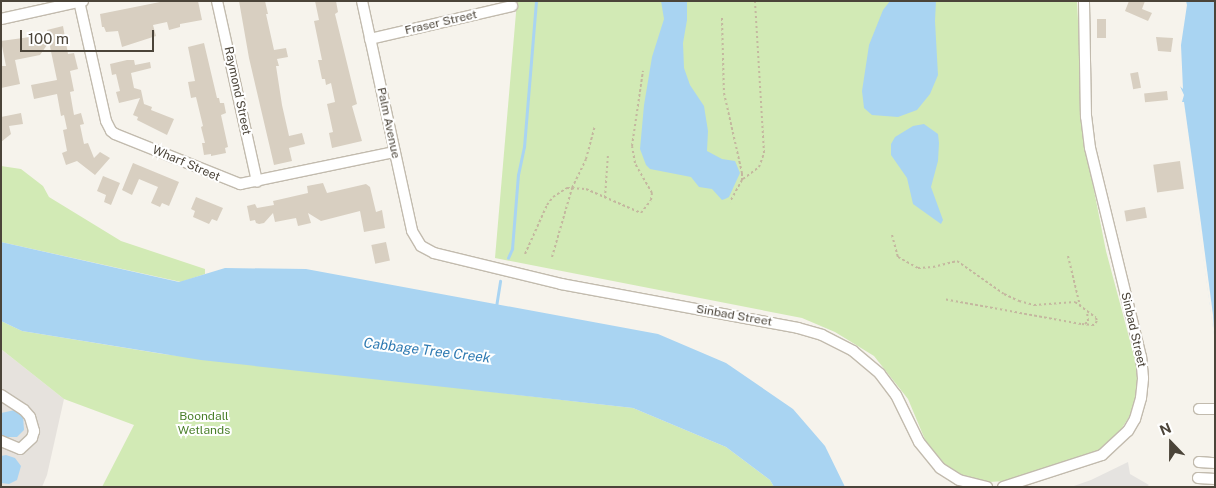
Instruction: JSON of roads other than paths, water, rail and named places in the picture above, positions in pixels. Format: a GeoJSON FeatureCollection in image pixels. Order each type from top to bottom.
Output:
{"type":"FeatureCollection","features":[{"type":"Feature","properties":{"kind":"street","name":"Raymond Street"},"geometry":{"type":"LineString","coordinates":[[217,1],[257,182]]}},
{"type":"Feature","properties":{"kind":"street","name":"Palm Avenue"},"geometry":{"type":"LineString","coordinates":[[362,1],[412,231],[418,244]]}},
{"type":"Feature","properties":{"kind":"street","name":"Sinbad Street"},"geometry":{"type":"LineString","coordinates":[[1003,487],[1102,455],[1128,431],[1139,410],[1142,398],[1144,378],[1142,362],[1090,148],[1086,117],[1084,1]]}},
{"type":"Feature","properties":{"kind":"street","name":"Wharf Street"},"geometry":{"type":"LineString","coordinates":[[80,2],[106,121],[110,131],[232,183],[246,184],[257,182],[395,152]]}},
{"type":"Feature","properties":{"kind":"street"},"geometry":{"type":"LineString","coordinates":[[1,19],[80,2]]}},
{"type":"Feature","properties":{"kind":"street","name":"Fraser Street"},"geometry":{"type":"LineString","coordinates":[[370,39],[512,6]]}},
{"type":"Feature","properties":{"kind":"street","name":"Sinbad Street"},"geometry":{"type":"LineString","coordinates":[[418,244],[433,253],[561,284],[798,328],[822,335],[853,351],[880,374],[896,394],[926,452],[940,468],[959,480],[987,487]]}},
{"type":"Feature","properties":{"kind":"street"},"geometry":{"type":"LineString","coordinates":[[1,395],[24,410],[30,417],[34,431],[32,438],[20,449],[1,441]]}},
{"type":"Feature","properties":{"kind":"street"},"geometry":{"type":"LineString","coordinates":[[1199,408],[1215,409]]}},
{"type":"Feature","properties":{"kind":"street"},"geometry":{"type":"LineString","coordinates":[[1199,462],[1215,463]]}},
{"type":"Feature","properties":{"kind":"street"},"geometry":{"type":"LineString","coordinates":[[1198,478],[1215,480]]}},
{"type":"Feature","properties":{"kind":"water"},"geometry":{"type":"Polygon","coordinates":[[[661,1],[687,1],[687,20],[683,43],[684,68],[690,85],[704,106],[708,131],[707,151],[722,159],[735,161],[740,173],[729,197],[722,200],[712,189],[699,187],[691,177],[650,169],[646,165],[640,149],[644,105],[652,57],[664,19],[661,1]]]}},
{"type":"Feature","properties":{"kind":"water"},"geometry":{"type":"Polygon","coordinates":[[[890,1],[936,1],[935,21],[938,75],[930,94],[917,110],[898,117],[872,115],[864,108],[862,91],[869,45],[883,10],[890,1]]]}},
{"type":"Feature","properties":{"kind":"water"},"geometry":{"type":"Polygon","coordinates":[[[1184,1],[1215,1],[1215,342],[1182,102],[1184,95],[1179,84],[1178,61],[1184,1]]]}},
{"type":"Feature","properties":{"kind":"water"},"geometry":{"type":"Polygon","coordinates":[[[924,124],[938,134],[938,161],[931,187],[943,220],[941,224],[913,204],[907,178],[891,155],[891,144],[895,137],[913,126],[924,124]]]}},
{"type":"Feature","properties":{"kind":"water","name":"Cabbage Tree Creek"},"geometry":{"type":"Polygon","coordinates":[[[1,242],[179,282],[225,268],[306,269],[658,334],[726,363],[793,409],[825,446],[845,487],[774,487],[770,480],[726,447],[633,408],[201,360],[22,331],[1,321],[1,242]]]}},
{"type":"Feature","properties":{"kind":"water"},"geometry":{"type":"Polygon","coordinates":[[[15,410],[23,416],[24,430],[17,437],[3,437],[1,436],[1,413],[15,410]]]}},
{"type":"Feature","properties":{"kind":"water"},"geometry":{"type":"Polygon","coordinates":[[[6,455],[15,458],[21,466],[17,480],[9,484],[1,483],[1,456],[6,455]]]}},
{"type":"Feature","properties":{"kind":"waterway"},"geometry":{"type":"LineString","coordinates":[[508,258],[512,249],[518,175],[524,147],[536,1]]}},
{"type":"Feature","properties":{"kind":"waterway"},"geometry":{"type":"LineString","coordinates":[[496,307],[500,281]]}},
{"type":"Feature","properties":{"kind":"park label","name":"Boondall Wetlands"},"geometry":{"type":"Point","coordinates":[204,424]}}]}
